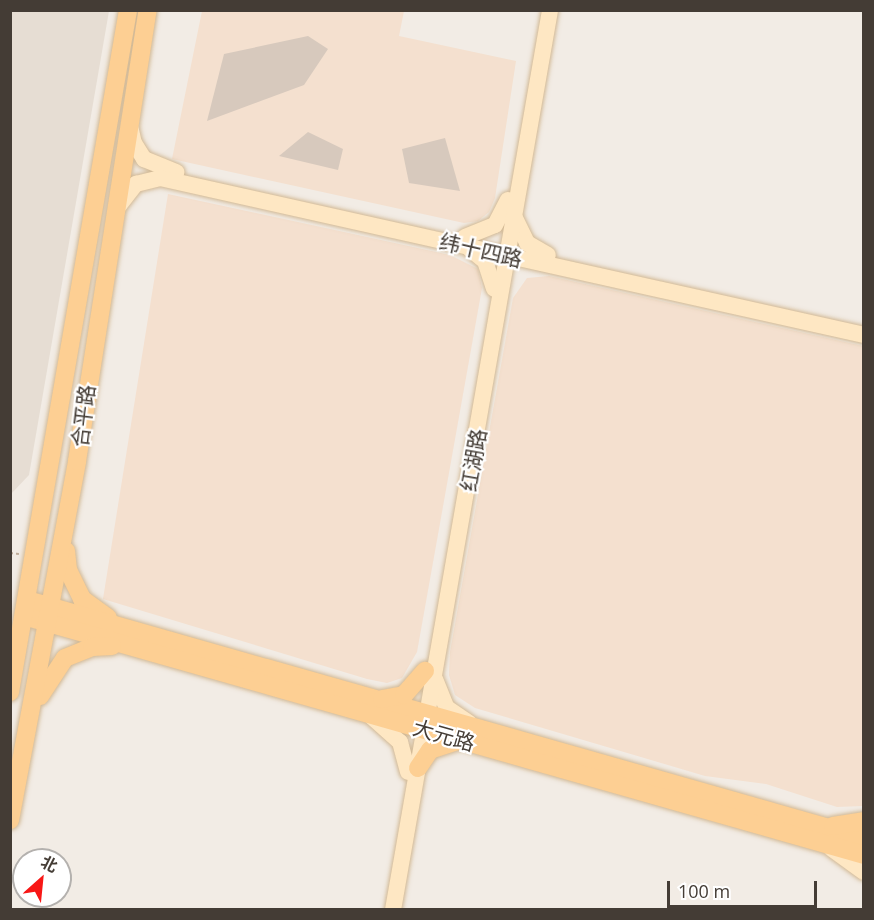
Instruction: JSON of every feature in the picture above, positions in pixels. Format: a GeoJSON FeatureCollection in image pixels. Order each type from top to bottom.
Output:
{"type":"FeatureCollection","features":[{"type":"Feature","properties":{"kind":"main road","name":"合平路"},"geometry":{"type":"LineString","coordinates":[[10,692],[128,10]]}},
{"type":"Feature","properties":{"kind":"main road","name":"合平路"},"geometry":{"type":"LineString","coordinates":[[10,820],[64,531],[148,10]]}},
{"type":"Feature","properties":{"kind":"main road","name":"红湖路"},"geometry":{"type":"LineString","coordinates":[[393,909],[421,721],[498,293],[540,10]]}},
{"type":"Feature","properties":{"kind":"main road","name":"红湖路"},"geometry":{"type":"LineString","coordinates":[[511,206],[550,10]]}},
{"type":"Feature","properties":{"kind":"main road","name":"纬十四路"},"geometry":{"type":"LineString","coordinates":[[129,123],[138,153],[162,169],[464,242]]}},
{"type":"Feature","properties":{"kind":"main road","name":"纬十四路"},"geometry":{"type":"LineString","coordinates":[[114,214],[136,184],[160,178],[504,250],[864,335]]}},
{"type":"Feature","properties":{"kind":"main road"},"geometry":{"type":"LineString","coordinates":[[511,206],[521,236],[547,260],[519,271],[498,293],[485,261],[464,242],[495,225],[511,206]]}},
{"type":"Feature","properties":{"kind":"main road","name":"纬十四路"},"geometry":{"type":"LineString","coordinates":[[547,260],[864,325]]}},
{"type":"Feature","properties":{"kind":"main road"},"geometry":{"type":"LineString","coordinates":[[64,531],[68,570],[82,599],[129,637]]}},
{"type":"Feature","properties":{"kind":"main road","name":"大元路"},"geometry":{"type":"LineString","coordinates":[[26,608],[821,834],[864,855]]}},
{"type":"Feature","properties":{"kind":"main road"},"geometry":{"type":"LineString","coordinates":[[32,711],[65,658],[92,647],[129,637]]}},
{"type":"Feature","properties":{"kind":"main road"},"geometry":{"type":"LineString","coordinates":[[430,671],[447,708],[473,735],[438,746],[413,770],[400,742],[371,706],[404,695],[430,671]]}},
{"type":"Feature","properties":{"kind":"main road","name":"红湖路"},"geometry":{"type":"LineString","coordinates":[[384,909],[413,770]]}},
{"type":"Feature","properties":{"kind":"main road"},"geometry":{"type":"LineString","coordinates":[[821,834],[864,821]]}},
{"type":"Feature","properties":{"kind":"main road","name":"大元路"},"geometry":{"type":"LineString","coordinates":[[821,834],[864,838]]}},
{"type":"Feature","properties":{"kind":"main road"},"geometry":{"type":"LineString","coordinates":[[821,834],[864,872]]}},
{"type":"Feature","properties":{"kind":"path"},"geometry":{"type":"LineString","coordinates":[[10,553],[20,554]]}},
{"type":"Feature","properties":{"kind":"shaded area"},"geometry":{"type":"Polygon","coordinates":[[[11,10],[109,11],[29,475],[11,494],[11,10]]]}},
{"type":"Feature","properties":{"kind":"shaded area"},"geometry":{"type":"Polygon","coordinates":[[[202,11],[404,11],[399,36],[516,61],[495,198],[489,212],[478,221],[464,223],[172,159],[202,11]]]}},
{"type":"Feature","properties":{"kind":"shaded area"},"geometry":{"type":"Polygon","coordinates":[[[168,194],[450,255],[478,269],[482,288],[417,652],[402,678],[387,683],[367,679],[103,599],[168,194]]]}},
{"type":"Feature","properties":{"kind":"shaded area"},"geometry":{"type":"Polygon","coordinates":[[[549,276],[863,346],[863,806],[837,807],[766,784],[705,776],[475,708],[455,695],[449,675],[450,652],[513,298],[527,278],[549,276]]]}},
{"type":"Feature","properties":{"kind":"building"},"geometry":{"type":"Polygon","coordinates":[[[308,36],[328,49],[304,85],[207,121],[224,54],[308,36]]]}},
{"type":"Feature","properties":{"kind":"building"},"geometry":{"type":"Polygon","coordinates":[[[308,132],[343,149],[338,170],[279,156],[308,132]]]}},
{"type":"Feature","properties":{"kind":"building"},"geometry":{"type":"Polygon","coordinates":[[[445,138],[460,191],[409,183],[402,149],[445,138]]]}}]}
